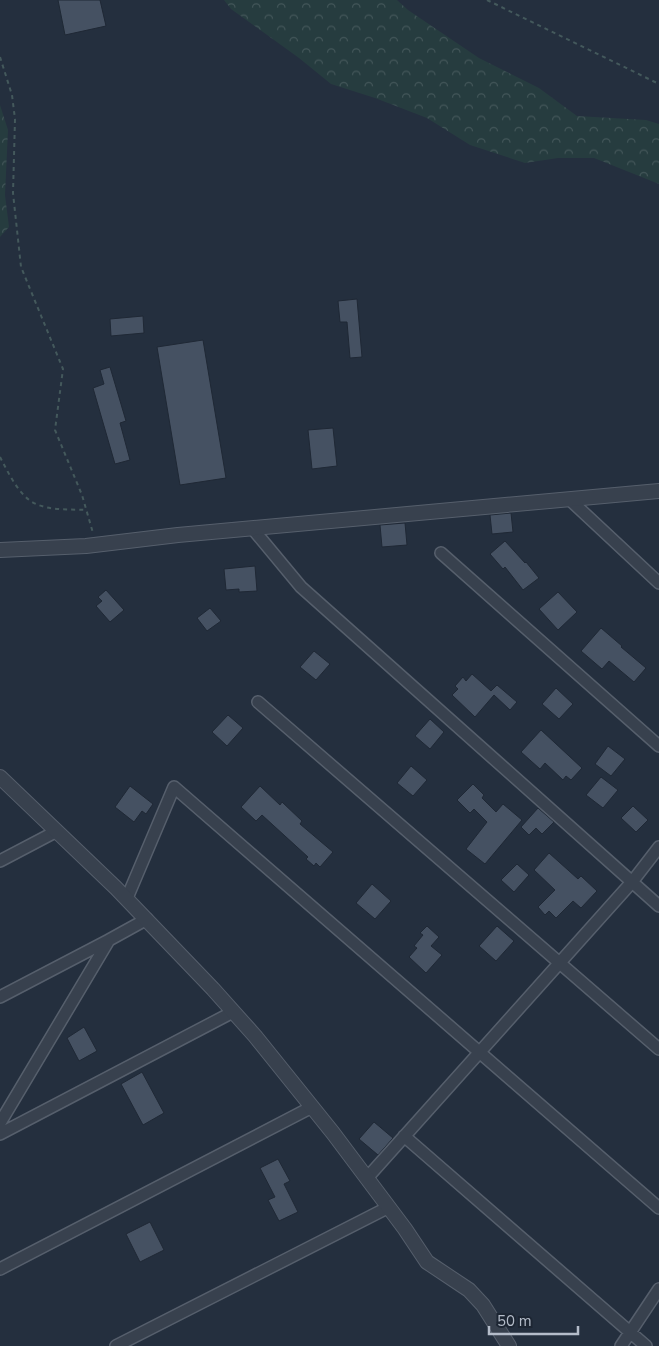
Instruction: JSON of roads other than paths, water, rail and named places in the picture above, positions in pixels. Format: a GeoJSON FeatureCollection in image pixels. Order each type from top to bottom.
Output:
{"type":"FeatureCollection","features":[{"type":"Feature","properties":{"kind":"street"},"geometry":{"type":"LineString","coordinates":[[0,550],[97,544],[659,491]]}},
{"type":"Feature","properties":{"kind":"street"},"geometry":{"type":"LineString","coordinates":[[569,499],[659,583]]}},
{"type":"Feature","properties":{"kind":"street"},"geometry":{"type":"LineString","coordinates":[[252,528],[301,587],[659,906]]}},
{"type":"Feature","properties":{"kind":"street"},"geometry":{"type":"LineString","coordinates":[[441,553],[659,746]]}},
{"type":"Feature","properties":{"kind":"street"},"geometry":{"type":"LineString","coordinates":[[258,702],[659,1049]]}},
{"type":"Feature","properties":{"kind":"street"},"geometry":{"type":"LineString","coordinates":[[0,777],[127,898],[233,1012],[312,1107],[389,1207],[427,1262],[469,1290],[483,1305],[509,1346]]}},
{"type":"Feature","properties":{"kind":"street"},"geometry":{"type":"LineString","coordinates":[[127,898],[174,787],[659,1208]]}},
{"type":"Feature","properties":{"kind":"street"},"geometry":{"type":"LineString","coordinates":[[0,861],[57,831]]}},
{"type":"Feature","properties":{"kind":"street"},"geometry":{"type":"LineString","coordinates":[[367,1178],[632,882],[659,847]]}},
{"type":"Feature","properties":{"kind":"street"},"geometry":{"type":"LineString","coordinates":[[0,997],[147,919]]}},
{"type":"Feature","properties":{"kind":"street"},"geometry":{"type":"LineString","coordinates":[[0,1123],[109,940]]}},
{"type":"Feature","properties":{"kind":"street"},"geometry":{"type":"LineString","coordinates":[[0,1134],[233,1012]]}},
{"type":"Feature","properties":{"kind":"street"},"geometry":{"type":"LineString","coordinates":[[0,1269],[312,1107]]}},
{"type":"Feature","properties":{"kind":"street"},"geometry":{"type":"LineString","coordinates":[[404,1136],[646,1346]]}},
{"type":"Feature","properties":{"kind":"street"},"geometry":{"type":"LineString","coordinates":[[116,1346],[389,1207]]}},
{"type":"Feature","properties":{"kind":"street"},"geometry":{"type":"LineString","coordinates":[[621,1346],[659,1289]]}}]}
